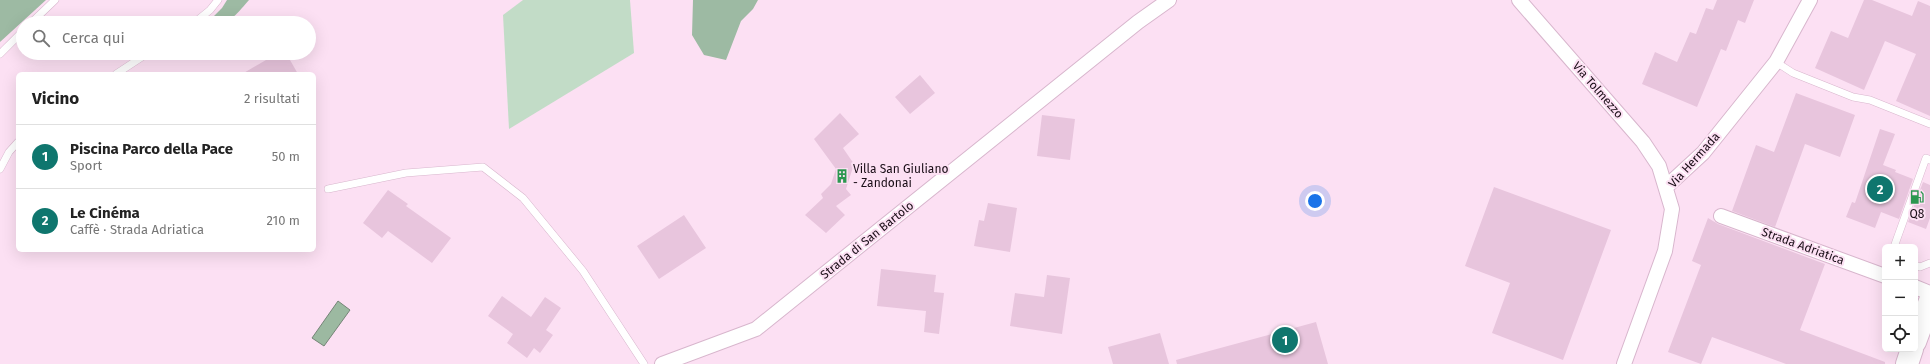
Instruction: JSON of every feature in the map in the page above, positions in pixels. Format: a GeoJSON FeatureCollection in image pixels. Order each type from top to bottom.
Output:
{"type":"FeatureCollection","features":[{"type":"Feature","properties":{"kind":"main road"},"geometry":{"type":"LineString","coordinates":[[1918,334],[1930,301]]}},
{"type":"Feature","properties":{"kind":"main road"},"geometry":{"type":"LineString","coordinates":[[1907,364],[1911,352]]}},
{"type":"Feature","properties":{"kind":"street","name":"Strada di San Bartolo"},"geometry":{"type":"LineString","coordinates":[[662,364],[756,329],[1138,22],[1169,0]]}},
{"type":"Feature","properties":{"kind":"street","name":"Via Tolmezzo"},"geometry":{"type":"LineString","coordinates":[[1519,0],[1644,142],[1659,166],[1666,187]]}},
{"type":"Feature","properties":{"kind":"street","name":"Via Hermada"},"geometry":{"type":"LineString","coordinates":[[1624,364],[1665,251],[1672,209],[1666,187],[1703,153],[1776,62],[1810,0]]}},
{"type":"Feature","properties":{"kind":"street","name":"Strada Adriatica"},"geometry":{"type":"LineString","coordinates":[[1721,216],[1882,275]]}},
{"type":"Feature","properties":{"kind":"street"},"geometry":{"type":"LineString","coordinates":[[1918,288],[1930,293]]}},
{"type":"Feature","properties":{"kind":"lane"},"geometry":{"type":"LineString","coordinates":[[39,16],[55,0]]}},
{"type":"Feature","properties":{"kind":"lane"},"geometry":{"type":"LineString","coordinates":[[203,16],[218,0]]}},
{"type":"Feature","properties":{"kind":"lane"},"geometry":{"type":"LineString","coordinates":[[0,54],[16,38]]}},
{"type":"Feature","properties":{"kind":"lane"},"geometry":{"type":"LineString","coordinates":[[119,72],[137,60]]}},
{"type":"Feature","properties":{"kind":"lane"},"geometry":{"type":"LineString","coordinates":[[1776,62],[1793,73],[1852,97],[1870,100],[1930,124]]}},
{"type":"Feature","properties":{"kind":"lane"},"geometry":{"type":"LineString","coordinates":[[0,169],[16,144]]}},
{"type":"Feature","properties":{"kind":"lane"},"geometry":{"type":"LineString","coordinates":[[1895,244],[1926,158],[1930,160]]}},
{"type":"Feature","properties":{"kind":"lane"},"geometry":{"type":"LineString","coordinates":[[328,189],[406,172],[483,167],[523,198],[583,270],[644,364]]}},
{"type":"Feature","properties":{"kind":"lane"},"geometry":{"type":"LineString","coordinates":[[1918,266],[1920,267],[1930,262]]}},
{"type":"Feature","properties":{"kind":"shaded area"},"geometry":{"type":"Polygon","coordinates":[[[0,0],[46,0],[28,16],[16,16],[16,27],[0,42],[0,0]]]}},
{"type":"Feature","properties":{"kind":"shaded area"},"geometry":{"type":"Polygon","coordinates":[[[227,0],[249,0],[234,16],[214,16],[227,0]]]}},
{"type":"Feature","properties":{"kind":"shaded area"},"geometry":{"type":"Polygon","coordinates":[[[523,0],[630,0],[634,53],[509,129],[503,15],[523,0]]]}},
{"type":"Feature","properties":{"kind":"shaded area"},"geometry":{"type":"Polygon","coordinates":[[[693,0],[758,0],[753,9],[741,21],[726,60],[704,55],[692,35],[693,0]]]}},
{"type":"Feature","properties":{"kind":"shaded area"},"geometry":{"type":"Polygon","coordinates":[[[338,301],[350,310],[324,346],[312,338],[338,301]]]}},
{"type":"Feature","properties":{"kind":"building"},"geometry":{"type":"Polygon","coordinates":[[[1717,0],[1754,0],[1745,23],[1738,20],[1726,51],[1721,49],[1697,107],[1642,84],[1655,52],[1677,62],[1690,32],[1696,34],[1706,8],[1713,10],[1717,0]]]}},
{"type":"Feature","properties":{"kind":"building"},"geometry":{"type":"Polygon","coordinates":[[[1864,0],[1872,0],[1912,16],[1918,1],[1930,6],[1930,116],[1896,101],[1916,54],[1885,41],[1864,90],[1815,68],[1831,31],[1848,38],[1864,0]]]}},
{"type":"Feature","properties":{"kind":"building"},"geometry":{"type":"Polygon","coordinates":[[[266,60],[290,60],[297,72],[245,72],[266,60]]]}},
{"type":"Feature","properties":{"kind":"building"},"geometry":{"type":"Polygon","coordinates":[[[920,75],[935,93],[910,114],[895,97],[920,75]]]}},
{"type":"Feature","properties":{"kind":"building"},"geometry":{"type":"Polygon","coordinates":[[[1796,93],[1855,115],[1840,157],[1805,144],[1775,227],[1732,211],[1756,145],[1774,152],[1796,93]]]}},
{"type":"Feature","properties":{"kind":"building","name":"Villa San Giuliano - Zandonai"},"geometry":{"type":"Polygon","coordinates":[[[840,113],[859,134],[843,148],[854,164],[846,189],[851,195],[836,206],[845,215],[826,233],[805,215],[823,198],[821,194],[831,184],[836,169],[814,139],[840,113]]]}},
{"type":"Feature","properties":{"kind":"building"},"geometry":{"type":"Polygon","coordinates":[[[1042,115],[1075,119],[1070,160],[1037,156],[1042,115]]]}},
{"type":"Feature","properties":{"kind":"building"},"geometry":{"type":"Polygon","coordinates":[[[1880,129],[1895,134],[1883,165],[1896,170],[1895,172],[1913,179],[1899,219],[1881,212],[1875,228],[1846,217],[1852,202],[1855,203],[1880,129]]]}},
{"type":"Feature","properties":{"kind":"building"},"geometry":{"type":"Polygon","coordinates":[[[1923,182],[1930,185],[1930,218],[1926,229],[1908,222],[1923,182]]]}},
{"type":"Feature","properties":{"kind":"building"},"geometry":{"type":"Polygon","coordinates":[[[1494,187],[1611,230],[1563,360],[1492,333],[1510,283],[1465,266],[1494,187]]]}},
{"type":"Feature","properties":{"kind":"building"},"geometry":{"type":"Polygon","coordinates":[[[388,190],[408,204],[406,206],[451,238],[432,263],[388,231],[382,238],[363,223],[388,190]]]}},
{"type":"Feature","properties":{"kind":"building"},"geometry":{"type":"Polygon","coordinates":[[[988,203],[1017,208],[1010,252],[974,246],[979,220],[984,221],[988,203]]]}},
{"type":"Feature","properties":{"kind":"building"},"geometry":{"type":"Polygon","coordinates":[[[684,215],[706,248],[659,279],[637,246],[684,215]]]}},
{"type":"Feature","properties":{"kind":"building"},"geometry":{"type":"Polygon","coordinates":[[[1708,218],[1718,224],[1825,264],[1800,330],[1885,362],[1885,364],[1786,364],[1712,337],[1701,364],[1668,352],[1701,265],[1692,261],[1708,218]]]}},
{"type":"Feature","properties":{"kind":"building"},"geometry":{"type":"Polygon","coordinates":[[[881,269],[936,275],[934,292],[944,293],[939,334],[924,332],[926,311],[877,306],[881,269]]]}},
{"type":"Feature","properties":{"kind":"building"},"geometry":{"type":"Polygon","coordinates":[[[1047,275],[1070,278],[1062,334],[1010,326],[1015,293],[1044,297],[1047,275]]]}},
{"type":"Feature","properties":{"kind":"building"},"geometry":{"type":"Polygon","coordinates":[[[502,296],[531,317],[545,297],[561,308],[546,330],[553,335],[540,353],[534,348],[527,358],[507,343],[513,334],[488,316],[502,296]]]}},
{"type":"Feature","properties":{"kind":"building"},"geometry":{"type":"Polygon","coordinates":[[[1316,322],[1328,364],[1177,364],[1176,360],[1316,322]]]}},
{"type":"Feature","properties":{"kind":"building"},"geometry":{"type":"Polygon","coordinates":[[[1160,333],[1169,364],[1113,364],[1108,347],[1160,333]]]}},
{"type":"Feature","properties":{"kind":"place","name":"Villa San Giuliano - Zandonai"},"geometry":{"type":"Point","coordinates":[842,176]}},
{"type":"Feature","properties":{"kind":"place","name":"Le Cinéma"},"geometry":{"type":"Point","coordinates":[1880,189]}},
{"type":"Feature","properties":{"kind":"place","name":"Q8"},"geometry":{"type":"Point","coordinates":[1917,197]}},
{"type":"Feature","properties":{"kind":"place","name":"Piscina Parco della Pace"},"geometry":{"type":"Point","coordinates":[1285,340]}}]}
